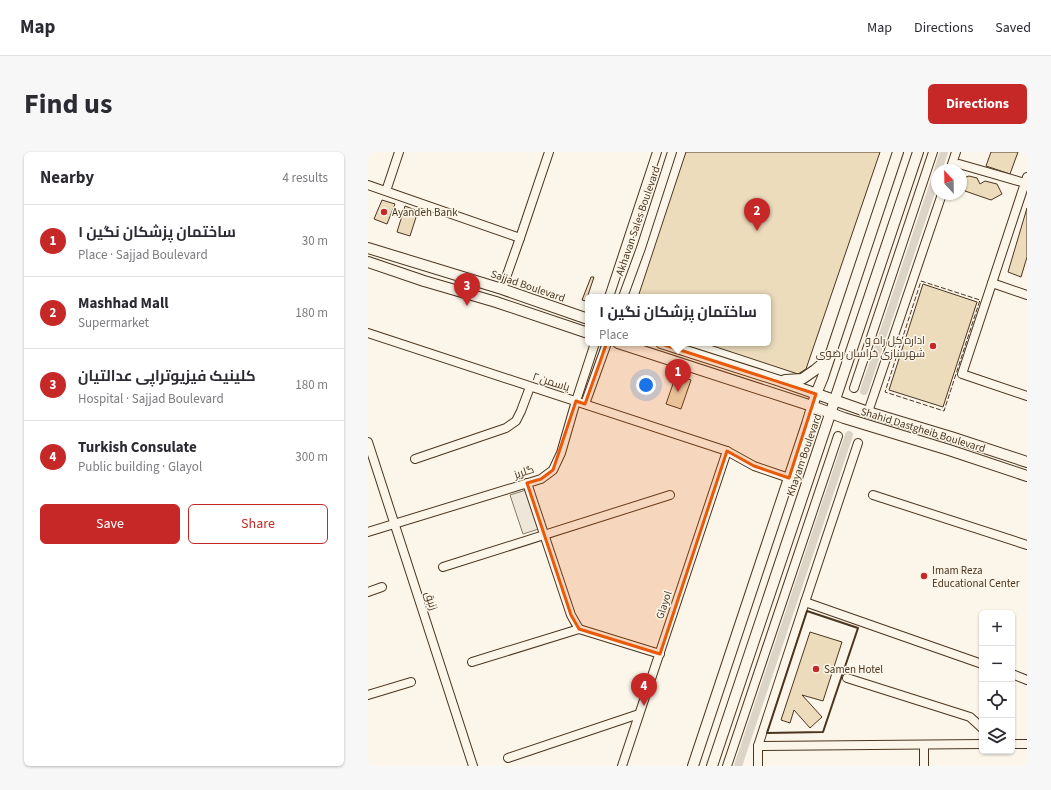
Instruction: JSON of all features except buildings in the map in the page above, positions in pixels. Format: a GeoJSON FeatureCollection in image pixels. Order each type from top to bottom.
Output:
{"type":"FeatureCollection","features":[{"type":"Feature","properties":{"kind":"main road","name":"Khayam Boulevard"},"geometry":{"type":"LineString","coordinates":[[693,766],[898,152]]}},
{"type":"Feature","properties":{"kind":"main road","name":"Khayam Boulevard"},"geometry":{"type":"LineString","coordinates":[[712,766],[918,152]]}},
{"type":"Feature","properties":{"kind":"main road","name":"Sajjad Boulevard"},"geometry":{"type":"LineString","coordinates":[[368,248],[502,289],[585,318]]}},
{"type":"Feature","properties":{"kind":"main road"},"geometry":{"type":"LineString","coordinates":[[368,262],[424,281],[496,302],[585,332]]}},
{"type":"Feature","properties":{"kind":"main road"},"geometry":{"type":"LineString","coordinates":[[627,346],[812,406]]}},
{"type":"Feature","properties":{"kind":"main road"},"geometry":{"type":"LineString","coordinates":[[670,346],[834,400]]}},
{"type":"Feature","properties":{"kind":"main road"},"geometry":{"type":"LineString","coordinates":[[780,381],[802,378],[815,370],[829,358]]}},
{"type":"Feature","properties":{"kind":"main road","name":"Shahid Dastgheib Boulevard"},"geometry":{"type":"LineString","coordinates":[[834,400],[1027,462]]}},
{"type":"Feature","properties":{"kind":"main road","name":"Shahid Dastgheib Boulevard"},"geometry":{"type":"LineString","coordinates":[[812,406],[1027,476]]}},
{"type":"Feature","properties":{"kind":"main road"},"geometry":{"type":"LineString","coordinates":[[735,641],[740,638],[746,638],[750,642],[752,648]]}},
{"type":"Feature","properties":{"kind":"street"},"geometry":{"type":"LineString","coordinates":[[386,191],[398,152]]}},
{"type":"Feature","properties":{"kind":"street"},"geometry":{"type":"LineString","coordinates":[[502,289],[549,152]]}},
{"type":"Feature","properties":{"kind":"street"},"geometry":{"type":"LineString","coordinates":[[611,294],[658,152]]}},
{"type":"Feature","properties":{"kind":"street","name":"Akhavan Sales Boulevard"},"geometry":{"type":"LineString","coordinates":[[624,294],[641,248],[672,152]]}},
{"type":"Feature","properties":{"kind":"street"},"geometry":{"type":"LineString","coordinates":[[854,388],[933,152]]}},
{"type":"Feature","properties":{"kind":"street"},"geometry":{"type":"LineString","coordinates":[[952,164],[956,152]]}},
{"type":"Feature","properties":{"kind":"street"},"geometry":{"type":"LineString","coordinates":[[967,166],[1026,180],[1025,192],[992,283],[962,374],[1027,396]]}},
{"type":"Feature","properties":{"kind":"street"},"geometry":{"type":"LineString","coordinates":[[368,185],[520,238]]}},
{"type":"Feature","properties":{"kind":"street"},"geometry":{"type":"LineString","coordinates":[[868,412],[940,200]]}},
{"type":"Feature","properties":{"kind":"street"},"geometry":{"type":"LineString","coordinates":[[992,283],[1027,295]]}},
{"type":"Feature","properties":{"kind":"street","name":"یاسمن ۲"},"geometry":{"type":"LineString","coordinates":[[368,333],[727,451],[754,466],[789,478]]}},
{"type":"Feature","properties":{"kind":"street","name":"گلریز"},"geometry":{"type":"LineString","coordinates":[[368,532],[541,479],[553,470],[561,453],[594,346]]}},
{"type":"Feature","properties":{"kind":"street"},"geometry":{"type":"LineString","coordinates":[[585,404],[606,346]]}},
{"type":"Feature","properties":{"kind":"street"},"geometry":{"type":"LineString","coordinates":[[415,459],[506,428],[516,421],[530,386]]}},
{"type":"Feature","properties":{"kind":"street"},"geometry":{"type":"LineString","coordinates":[[727,766],[838,436]]}},
{"type":"Feature","properties":{"kind":"street","name":"زنبق"},"geometry":{"type":"LineString","coordinates":[[368,442],[473,766]]}},
{"type":"Feature","properties":{"kind":"street"},"geometry":{"type":"LineString","coordinates":[[758,766],[758,746],[858,443]]}},
{"type":"Feature","properties":{"kind":"street","name":"Glayol"},"geometry":{"type":"LineString","coordinates":[[622,766],[727,451]]}},
{"type":"Feature","properties":{"kind":"street"},"geometry":{"type":"LineString","coordinates":[[527,483],[571,615],[579,629]]}},
{"type":"Feature","properties":{"kind":"street"},"geometry":{"type":"LineString","coordinates":[[443,567],[670,495]]}},
{"type":"Feature","properties":{"kind":"street"},"geometry":{"type":"LineString","coordinates":[[873,495],[1027,545]]}},
{"type":"Feature","properties":{"kind":"street"},"geometry":{"type":"LineString","coordinates":[[368,592],[382,587]]}},
{"type":"Feature","properties":{"kind":"street"},"geometry":{"type":"LineString","coordinates":[[805,602],[979,663]]}},
{"type":"Feature","properties":{"kind":"street"},"geometry":{"type":"LineString","coordinates":[[472,662],[579,629],[660,654]]}},
{"type":"Feature","properties":{"kind":"street"},"geometry":{"type":"LineString","coordinates":[[1015,675],[1027,680]]}},
{"type":"Feature","properties":{"kind":"street"},"geometry":{"type":"LineString","coordinates":[[847,678],[970,718],[979,726]]}},
{"type":"Feature","properties":{"kind":"street"},"geometry":{"type":"LineString","coordinates":[[368,695],[411,682]]}},
{"type":"Feature","properties":{"kind":"street"},"geometry":{"type":"LineString","coordinates":[[508,758],[639,714]]}},
{"type":"Feature","properties":{"kind":"street"},"geometry":{"type":"LineString","coordinates":[[758,746],[979,744]]}},
{"type":"Feature","properties":{"kind":"street"},"geometry":{"type":"LineString","coordinates":[[1015,744],[1027,744]]}},
{"type":"Feature","properties":{"kind":"street"},"geometry":{"type":"LineString","coordinates":[[924,745],[924,766]]}},
{"type":"Feature","properties":{"kind":"highlighted area"},"geometry":{"type":"Polygon","coordinates":[[[612,328],[816,394],[789,478],[754,466],[727,451],[660,654],[579,629],[571,615],[527,483],[541,479],[553,470],[576,401],[585,404],[612,328]]]}},
{"type":"Feature","properties":{"kind":"shaded area"},"geometry":{"type":"Polygon","coordinates":[[[529,489],[542,528],[523,534],[510,495],[529,489]]]}},
{"type":"Feature","properties":{"kind":"waterway"},"geometry":{"type":"LineString","coordinates":[[940,164],[944,152]]}},
{"type":"Feature","properties":{"kind":"waterway"},"geometry":{"type":"LineString","coordinates":[[864,391],[931,192]]}},
{"type":"Feature","properties":{"kind":"waterway"},"geometry":{"type":"LineString","coordinates":[[738,766],[849,435]]}},
{"type":"Feature","properties":{"kind":"fence"},"geometry":{"type":"LineString","coordinates":[[921,281],[980,300],[944,411],[885,392],[921,281]]}},
{"type":"Feature","properties":{"kind":"wall"},"geometry":{"type":"LineString","coordinates":[[807,611],[858,628],[823,732],[767,733],[807,611]]}},
{"type":"Feature","properties":{"kind":"place","name":"Ayandeh Bank"},"geometry":{"type":"Point","coordinates":[384,212]}},
{"type":"Feature","properties":{"kind":"place","name":"Mashhad Mall"},"geometry":{"type":"Point","coordinates":[757,231]}},
{"type":"Feature","properties":{"kind":"place","name":"کلینیک فیزیوتراپی عدالتیان"},"geometry":{"type":"Point","coordinates":[467,306]}},
{"type":"Feature","properties":{"kind":"place","name":"اداره کل راه و شهرسازی خراسان رضوی"},"geometry":{"type":"Point","coordinates":[933,346]}},
{"type":"Feature","properties":{"kind":"place","name":"ساختمان پزشکان نگین ۱"},"geometry":{"type":"Point","coordinates":[678,392]}},
{"type":"Feature","properties":{"kind":"place","name":"Imam Reza Educational Center"},"geometry":{"type":"Point","coordinates":[924,576]}},
{"type":"Feature","properties":{"kind":"place","name":"Samen Hotel"},"geometry":{"type":"Point","coordinates":[816,669]}},
{"type":"Feature","properties":{"kind":"place","name":"Turkish Consulate"},"geometry":{"type":"Point","coordinates":[644,706]}}]}
